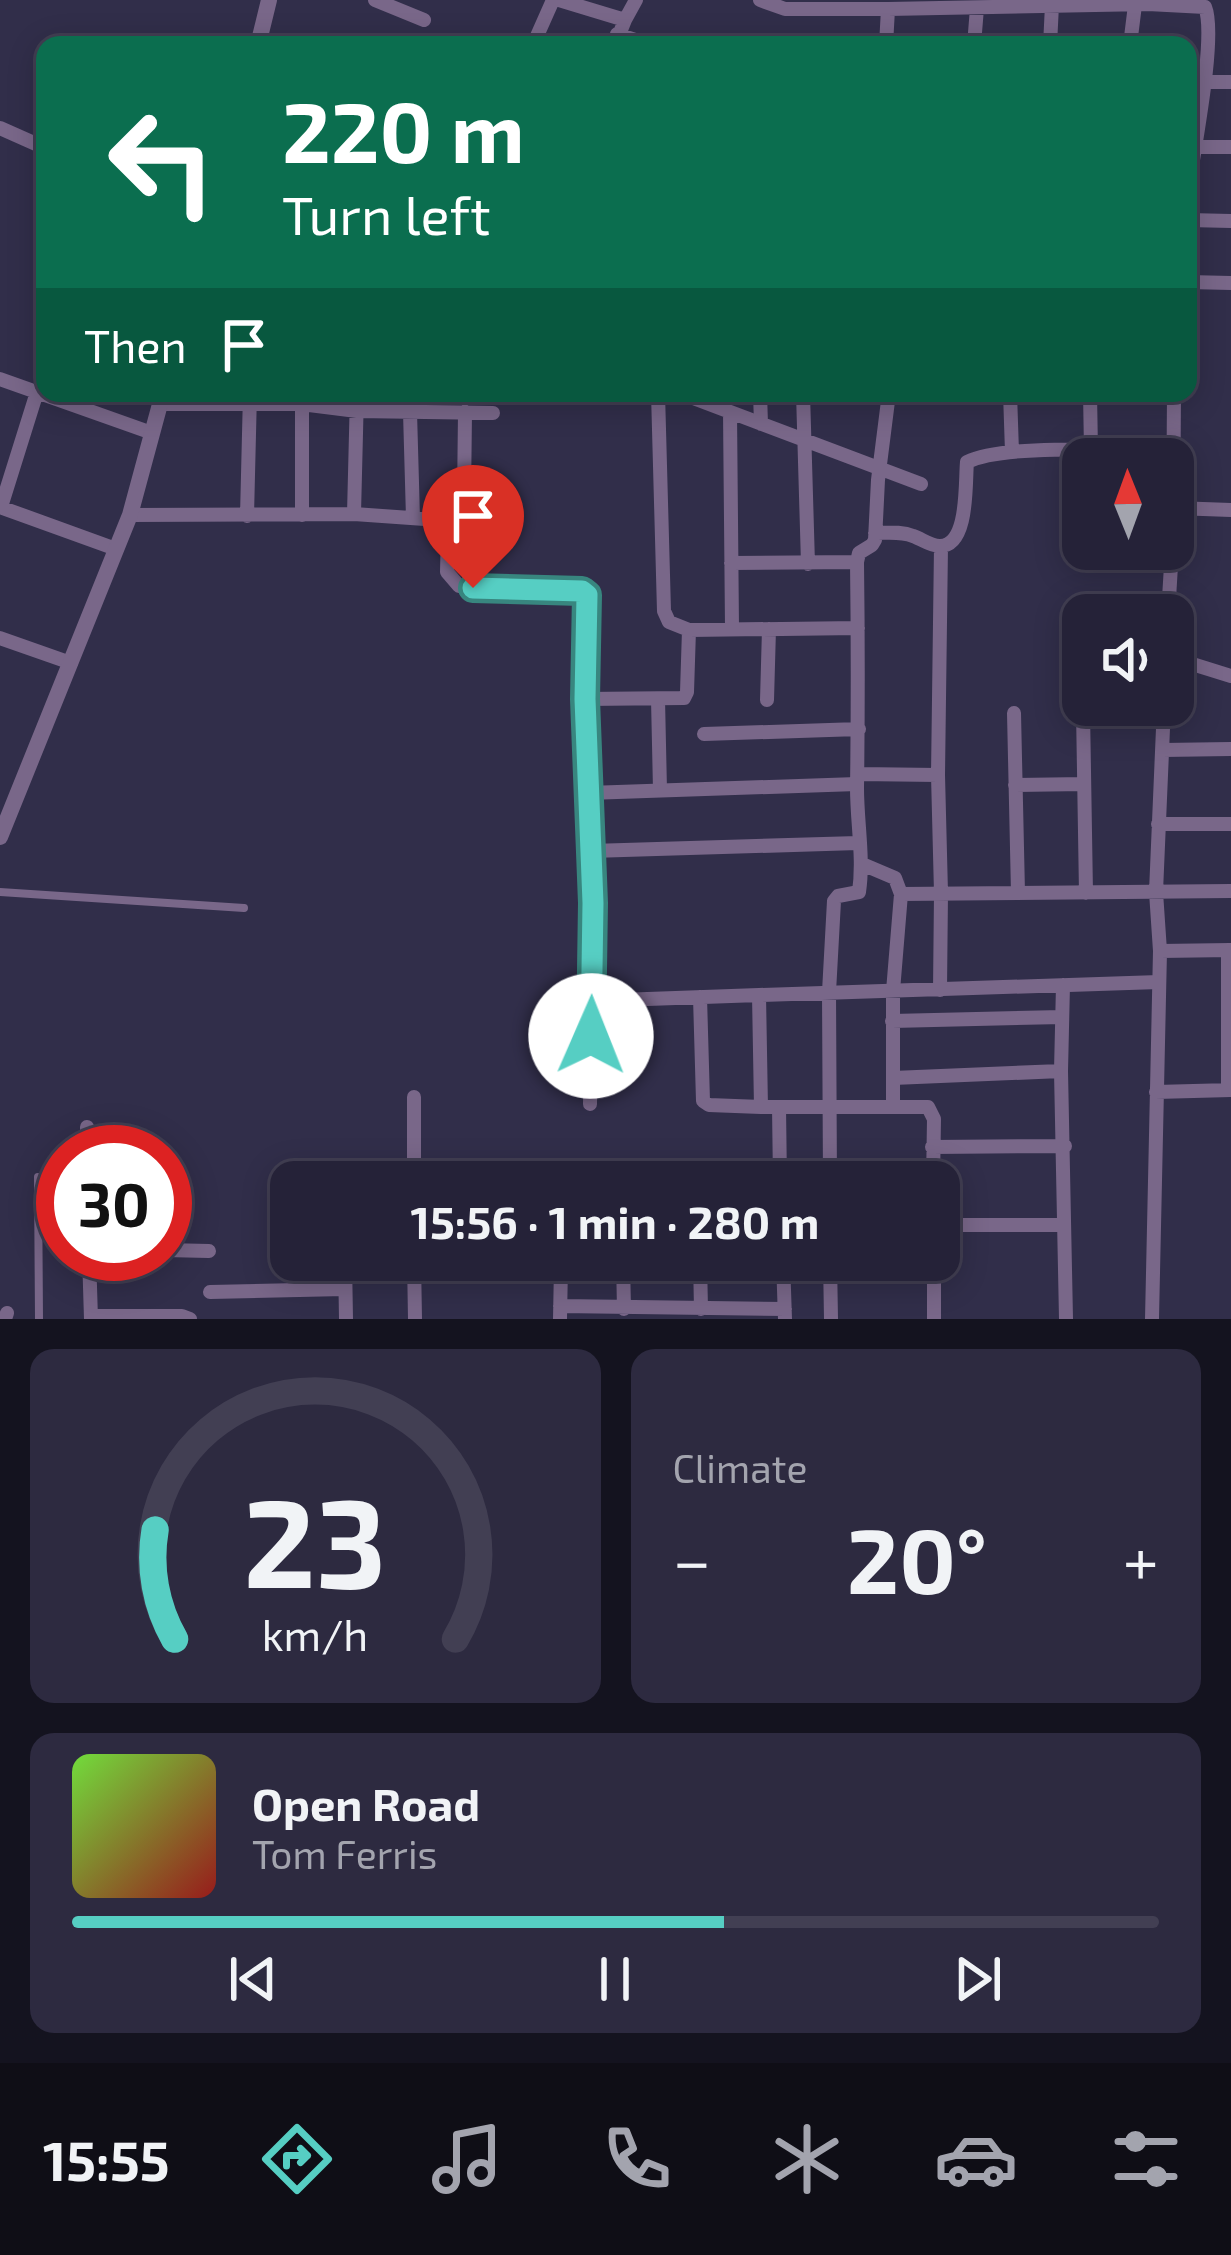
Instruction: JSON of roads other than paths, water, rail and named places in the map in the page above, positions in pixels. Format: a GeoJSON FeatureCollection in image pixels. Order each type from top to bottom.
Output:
{"type":"FeatureCollection","features":[{"type":"Feature","properties":{"kind":"street"},"geometry":{"type":"LineString","coordinates":[[261,36],[269,0]]}},
{"type":"Feature","properties":{"kind":"street"},"geometry":{"type":"LineString","coordinates":[[376,0],[424,20]]}},
{"type":"Feature","properties":{"kind":"street"},"geometry":{"type":"LineString","coordinates":[[537,36],[556,0],[619,33],[636,0]]}},
{"type":"Feature","properties":{"kind":"street"},"geometry":{"type":"LineString","coordinates":[[760,0],[785,9],[1144,3],[1205,7],[1209,22],[1197,133]]}},
{"type":"Feature","properties":{"kind":"street"},"geometry":{"type":"LineString","coordinates":[[1133,36],[1144,3]]}},
{"type":"Feature","properties":{"kind":"street"},"geometry":{"type":"LineString","coordinates":[[1050,36],[1052,5]]}},
{"type":"Feature","properties":{"kind":"street"},"geometry":{"type":"LineString","coordinates":[[975,36],[977,8]]}},
{"type":"Feature","properties":{"kind":"street"},"geometry":{"type":"LineString","coordinates":[[887,36],[888,10]]}},
{"type":"Feature","properties":{"kind":"street"},"geometry":{"type":"LineString","coordinates":[[1204,82],[1231,82]]}},
{"type":"Feature","properties":{"kind":"street"},"geometry":{"type":"LineString","coordinates":[[0,128],[36,144]]}},
{"type":"Feature","properties":{"kind":"street"},"geometry":{"type":"LineString","coordinates":[[1197,147],[1231,147]]}},
{"type":"Feature","properties":{"kind":"street"},"geometry":{"type":"LineString","coordinates":[[1197,220],[1231,221]]}},
{"type":"Feature","properties":{"kind":"street"},"geometry":{"type":"LineString","coordinates":[[1197,282],[1231,283]]}},
{"type":"Feature","properties":{"kind":"street"},"geometry":{"type":"LineString","coordinates":[[0,379],[36,392]]}},
{"type":"Feature","properties":{"kind":"street"},"geometry":{"type":"LineString","coordinates":[[36,395],[1,507],[116,549]]}},
{"type":"Feature","properties":{"kind":"street"},"geometry":{"type":"LineString","coordinates":[[64,402],[152,434]]}},
{"type":"Feature","properties":{"kind":"street"},"geometry":{"type":"LineString","coordinates":[[0,837],[4,813],[130,515],[161,402]]}},
{"type":"Feature","properties":{"kind":"street"},"geometry":{"type":"LineString","coordinates":[[248,516],[249,402]]}},
{"type":"Feature","properties":{"kind":"street"},"geometry":{"type":"LineString","coordinates":[[302,402],[302,515]]}},
{"type":"Feature","properties":{"kind":"street"},"geometry":{"type":"LineString","coordinates":[[316,402],[357,411],[494,412]]}},
{"type":"Feature","properties":{"kind":"street"},"geometry":{"type":"LineString","coordinates":[[355,514],[357,402]]}},
{"type":"Feature","properties":{"kind":"street"},"geometry":{"type":"LineString","coordinates":[[658,402],[664,611],[669,622],[689,630],[858,628]]}},
{"type":"Feature","properties":{"kind":"street"},"geometry":{"type":"LineString","coordinates":[[714,402],[921,484]]}},
{"type":"Feature","properties":{"kind":"street"},"geometry":{"type":"LineString","coordinates":[[760,402],[761,424]]}},
{"type":"Feature","properties":{"kind":"street"},"geometry":{"type":"LineString","coordinates":[[802,402],[808,564]]}},
{"type":"Feature","properties":{"kind":"street"},"geometry":{"type":"LineString","coordinates":[[829,1161],[833,901],[859,892],[862,864],[858,843],[857,562],[859,553],[873,544],[888,402]]}},
{"type":"Feature","properties":{"kind":"street"},"geometry":{"type":"LineString","coordinates":[[1010,402],[1012,452]]}},
{"type":"Feature","properties":{"kind":"street"},"geometry":{"type":"LineString","coordinates":[[1090,402],[1090,438]]}},
{"type":"Feature","properties":{"kind":"street"},"geometry":{"type":"LineString","coordinates":[[1173,438],[1174,402]]}},
{"type":"Feature","properties":{"kind":"street"},"geometry":{"type":"LineString","coordinates":[[410,412],[413,518]]}},
{"type":"Feature","properties":{"kind":"street"},"geometry":{"type":"LineString","coordinates":[[464,412],[464,498]]}},
{"type":"Feature","properties":{"kind":"street"},"geometry":{"type":"LineString","coordinates":[[730,412],[732,628]]}},
{"type":"Feature","properties":{"kind":"street"},"geometry":{"type":"LineString","coordinates":[[875,532],[908,533],[941,546],[951,543],[958,535],[968,459],[1062,451]]}},
{"type":"Feature","properties":{"kind":"street"},"geometry":{"type":"LineString","coordinates":[[1194,509],[1231,510]]}},
{"type":"Feature","properties":{"kind":"street"},"geometry":{"type":"LineString","coordinates":[[130,515],[355,514],[439,520],[446,525],[447,572],[459,586],[586,593],[590,1105]]}},
{"type":"Feature","properties":{"kind":"street"},"geometry":{"type":"LineString","coordinates":[[940,990],[941,546]]}},
{"type":"Feature","properties":{"kind":"street"},"geometry":{"type":"LineString","coordinates":[[731,563],[857,562]]}},
{"type":"Feature","properties":{"kind":"street"},"geometry":{"type":"LineString","coordinates":[[767,700],[769,629]]}},
{"type":"Feature","properties":{"kind":"street"},"geometry":{"type":"LineString","coordinates":[[585,699],[680,699],[686,695],[689,630]]}},
{"type":"Feature","properties":{"kind":"street"},"geometry":{"type":"LineString","coordinates":[[0,638],[71,663]]}},
{"type":"Feature","properties":{"kind":"street"},"geometry":{"type":"LineString","coordinates":[[1194,665],[1231,676]]}},
{"type":"Feature","properties":{"kind":"street"},"geometry":{"type":"LineString","coordinates":[[658,699],[660,790]]}},
{"type":"Feature","properties":{"kind":"street"},"geometry":{"type":"LineString","coordinates":[[1014,713],[1018,893]]}},
{"type":"Feature","properties":{"kind":"street"},"geometry":{"type":"LineString","coordinates":[[1083,726],[1086,893]]}},
{"type":"Feature","properties":{"kind":"street"},"geometry":{"type":"LineString","coordinates":[[1152,1319],[1160,950],[1156,892],[1163,726]]}},
{"type":"Feature","properties":{"kind":"street"},"geometry":{"type":"LineString","coordinates":[[704,734],[859,729]]}},
{"type":"Feature","properties":{"kind":"street"},"geometry":{"type":"LineString","coordinates":[[1162,750],[1231,749]]}},
{"type":"Feature","properties":{"kind":"street"},"geometry":{"type":"LineString","coordinates":[[588,793],[938,775]]}},
{"type":"Feature","properties":{"kind":"street"},"geometry":{"type":"LineString","coordinates":[[1015,785],[1084,784]]}},
{"type":"Feature","properties":{"kind":"street"},"geometry":{"type":"LineString","coordinates":[[1158,824],[1231,824]]}},
{"type":"Feature","properties":{"kind":"street"},"geometry":{"type":"LineString","coordinates":[[591,850],[858,843]]}},
{"type":"Feature","properties":{"kind":"street"},"geometry":{"type":"LineString","coordinates":[[862,864],[895,878],[901,893],[892,991],[893,1107]]}},
{"type":"Feature","properties":{"kind":"street"},"geometry":{"type":"LineString","coordinates":[[901,893],[1231,891]]}},
{"type":"Feature","properties":{"kind":"street"},"geometry":{"type":"LineString","coordinates":[[1156,1091],[1230,1090],[1230,950],[1160,950]]}},
{"type":"Feature","properties":{"kind":"street"},"geometry":{"type":"LineString","coordinates":[[592,1001],[1159,982]]}},
{"type":"Feature","properties":{"kind":"street"},"geometry":{"type":"LineString","coordinates":[[1063,985],[1066,1319]]}},
{"type":"Feature","properties":{"kind":"street"},"geometry":{"type":"LineString","coordinates":[[760,995],[760,1107]]}},
{"type":"Feature","properties":{"kind":"street"},"geometry":{"type":"LineString","coordinates":[[700,998],[703,1101],[760,1107],[922,1106],[932,1110],[932,1161]]}},
{"type":"Feature","properties":{"kind":"street"},"geometry":{"type":"LineString","coordinates":[[892,1021],[1062,1017]]}},
{"type":"Feature","properties":{"kind":"street"},"geometry":{"type":"LineString","coordinates":[[893,1078],[1061,1071]]}},
{"type":"Feature","properties":{"kind":"street"},"geometry":{"type":"LineString","coordinates":[[414,1097],[414,1161]]}},
{"type":"Feature","properties":{"kind":"street"},"geometry":{"type":"LineString","coordinates":[[779,1107],[780,1161]]}},
{"type":"Feature","properties":{"kind":"street"},"geometry":{"type":"LineString","coordinates":[[932,1147],[1064,1146]]}},
{"type":"Feature","properties":{"kind":"street"},"geometry":{"type":"LineString","coordinates":[[960,1225],[1064,1225]]}},
{"type":"Feature","properties":{"kind":"street"},"geometry":{"type":"LineString","coordinates":[[192,1251],[209,1251]]}},
{"type":"Feature","properties":{"kind":"street"},"geometry":{"type":"LineString","coordinates":[[90,1281],[91,1317],[190,1319]]}},
{"type":"Feature","properties":{"kind":"street"},"geometry":{"type":"LineString","coordinates":[[344,1281],[346,1319]]}},
{"type":"Feature","properties":{"kind":"street"},"geometry":{"type":"LineString","coordinates":[[414,1281],[415,1319]]}},
{"type":"Feature","properties":{"kind":"street"},"geometry":{"type":"LineString","coordinates":[[561,1281],[560,1312],[701,1309],[785,1314],[784,1281]]}},
{"type":"Feature","properties":{"kind":"street"},"geometry":{"type":"LineString","coordinates":[[623,1281],[624,1309]]}},
{"type":"Feature","properties":{"kind":"street"},"geometry":{"type":"LineString","coordinates":[[700,1281],[701,1309]]}},
{"type":"Feature","properties":{"kind":"street"},"geometry":{"type":"LineString","coordinates":[[830,1281],[831,1319]]}},
{"type":"Feature","properties":{"kind":"street"},"geometry":{"type":"LineString","coordinates":[[934,1281],[934,1319]]}},
{"type":"Feature","properties":{"kind":"street"},"geometry":{"type":"LineString","coordinates":[[210,1292],[344,1289]]}},
{"type":"Feature","properties":{"kind":"lane"},"geometry":{"type":"LineString","coordinates":[[0,892],[244,908]]}},
{"type":"Feature","properties":{"kind":"lane"},"geometry":{"type":"LineString","coordinates":[[39,1281],[39,1319]]}}]}
